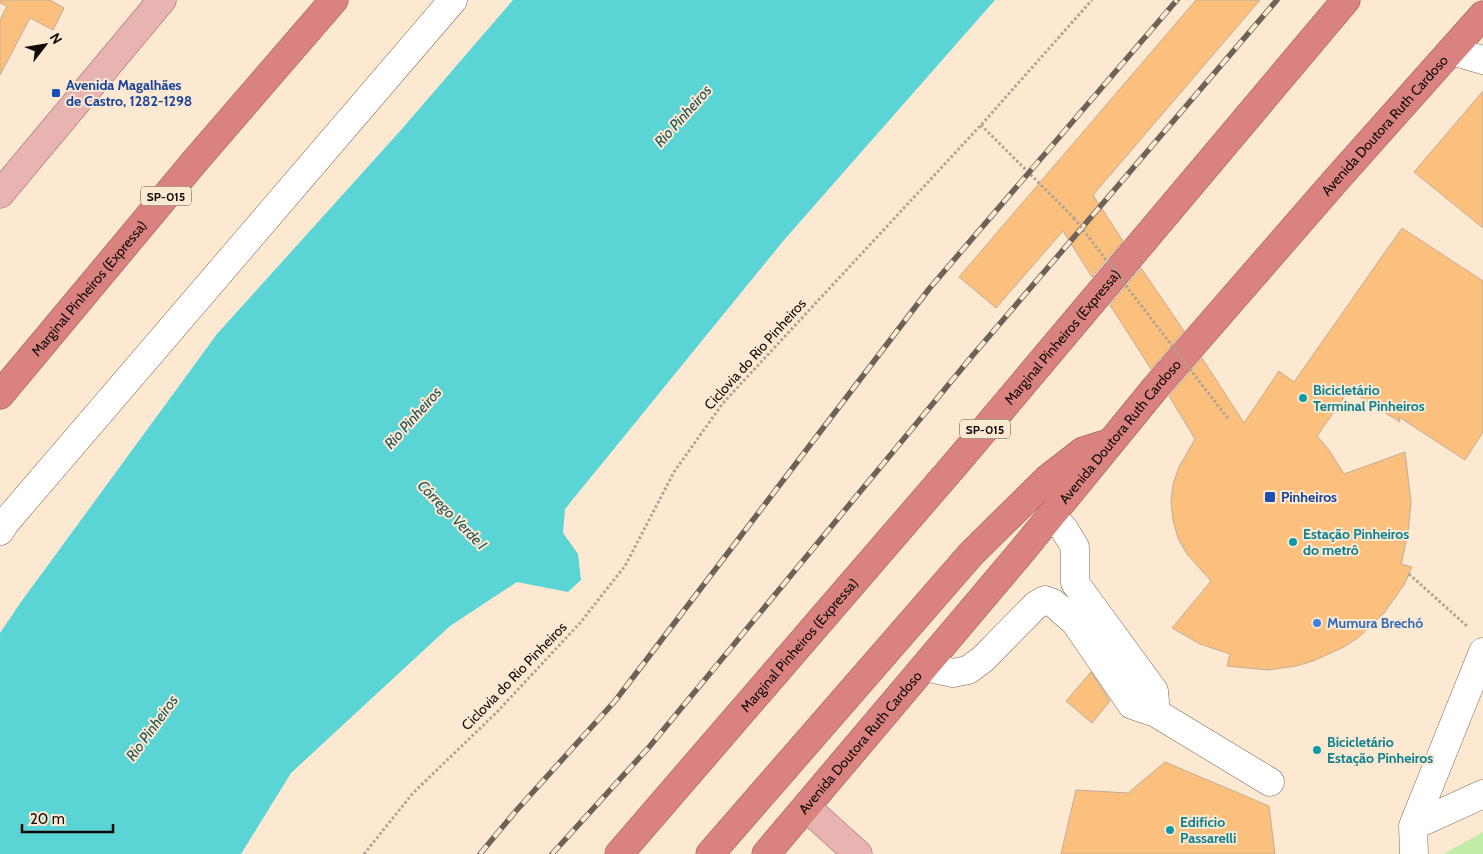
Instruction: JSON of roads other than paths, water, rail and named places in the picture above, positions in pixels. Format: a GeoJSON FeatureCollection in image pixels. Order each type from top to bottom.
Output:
{"type":"FeatureCollection","features":[{"type":"Feature","properties":{"kind":"highway","name":"Marginal Pinheiros (Expressa)"},"geometry":{"type":"LineString","coordinates":[[0,395],[188,169],[334,0]]}},
{"type":"Feature","properties":{"kind":"highway","name":"Marginal Pinheiros (Expressa)"},"geometry":{"type":"LineString","coordinates":[[619,854],[958,461],[1346,0]]}},
{"type":"Feature","properties":{"kind":"highway","name":"Avenida Doutora Ruth Cardoso"},"geometry":{"type":"LineString","coordinates":[[766,854],[1051,516],[1190,346],[1483,16]]}},
{"type":"Feature","properties":{"kind":"highway"},"geometry":{"type":"LineString","coordinates":[[710,854],[972,554],[1047,479],[1083,451],[1111,443]]}},
{"type":"Feature","properties":{"kind":"main road"},"geometry":{"type":"LineString","coordinates":[[0,194],[162,0]]}},
{"type":"Feature","properties":{"kind":"main road"},"geometry":{"type":"LineString","coordinates":[[806,807],[858,854]]}},
{"type":"Feature","properties":{"kind":"street"},"geometry":{"type":"LineString","coordinates":[[0,531],[453,0]]}},
{"type":"Feature","properties":{"kind":"street"},"geometry":{"type":"LineString","coordinates":[[1452,51],[1483,60]]}},
{"type":"Feature","properties":{"kind":"street"},"geometry":{"type":"LineString","coordinates":[[1051,516],[1064,529],[1075,547],[1076,583],[1154,691],[1156,712]]}},
{"type":"Feature","properties":{"kind":"street"},"geometry":{"type":"LineString","coordinates":[[925,666],[953,673],[968,670],[983,659],[1036,605],[1045,600],[1053,603],[1074,622],[1132,705],[1156,712],[1270,782]]}},
{"type":"Feature","properties":{"kind":"street"},"geometry":{"type":"LineString","coordinates":[[1414,854],[1414,826],[1483,652]]}},
{"type":"Feature","properties":{"kind":"street"},"geometry":{"type":"LineString","coordinates":[[1414,826],[1483,794]]}},
{"type":"Feature","properties":{"kind":"water"},"geometry":{"type":"Polygon","coordinates":[[[513,0],[995,0],[784,240],[565,509],[563,533],[578,554],[581,580],[568,592],[517,582],[450,626],[291,773],[241,854],[0,854],[0,633],[217,334],[401,130],[513,0]]]}},
{"type":"Feature","properties":{"kind":"railway"},"geometry":{"type":"LineString","coordinates":[[480,854],[515,812],[615,701],[929,289],[1177,0]]}},
{"type":"Feature","properties":{"kind":"railway"},"geometry":{"type":"LineString","coordinates":[[552,854],[650,746],[973,355],[1277,0]]}},
{"type":"Feature","properties":{"kind":"place","name":"Avenida Magalhães de Castro, 1282-1298"},"geometry":{"type":"Point","coordinates":[56,93]}},
{"type":"Feature","properties":{"kind":"place","name":"Bicicletário Terminal Pinheiros"},"geometry":{"type":"Point","coordinates":[1303,398]}},
{"type":"Feature","properties":{"kind":"place","name":"Pinheiros"},"geometry":{"type":"Point","coordinates":[1270,497]}},
{"type":"Feature","properties":{"kind":"place","name":"Estação Pinheiros do metrô"},"geometry":{"type":"Point","coordinates":[1293,542]}},
{"type":"Feature","properties":{"kind":"place","name":"Mumura Brechó"},"geometry":{"type":"Point","coordinates":[1317,623]}},
{"type":"Feature","properties":{"kind":"place","name":"Bicicletário Estação Pinheiros"},"geometry":{"type":"Point","coordinates":[1317,750]}},
{"type":"Feature","properties":{"kind":"place","name":"Edifício Passarelli"},"geometry":{"type":"Point","coordinates":[1170,830]}},
{"type":"Feature","properties":{"kind":"water label","name":"Rio Pinheiros"},"geometry":{"type":"Point","coordinates":[683,116]}},
{"type":"Feature","properties":{"kind":"water label","name":"Rio Pinheiros"},"geometry":{"type":"Point","coordinates":[413,418]}},
{"type":"Feature","properties":{"kind":"water label","name":"Córrego Verde I"},"geometry":{"type":"Point","coordinates":[452,515]}},
{"type":"Feature","properties":{"kind":"water label","name":"Rio Pinheiros"},"geometry":{"type":"Point","coordinates":[152,728]}}]}
